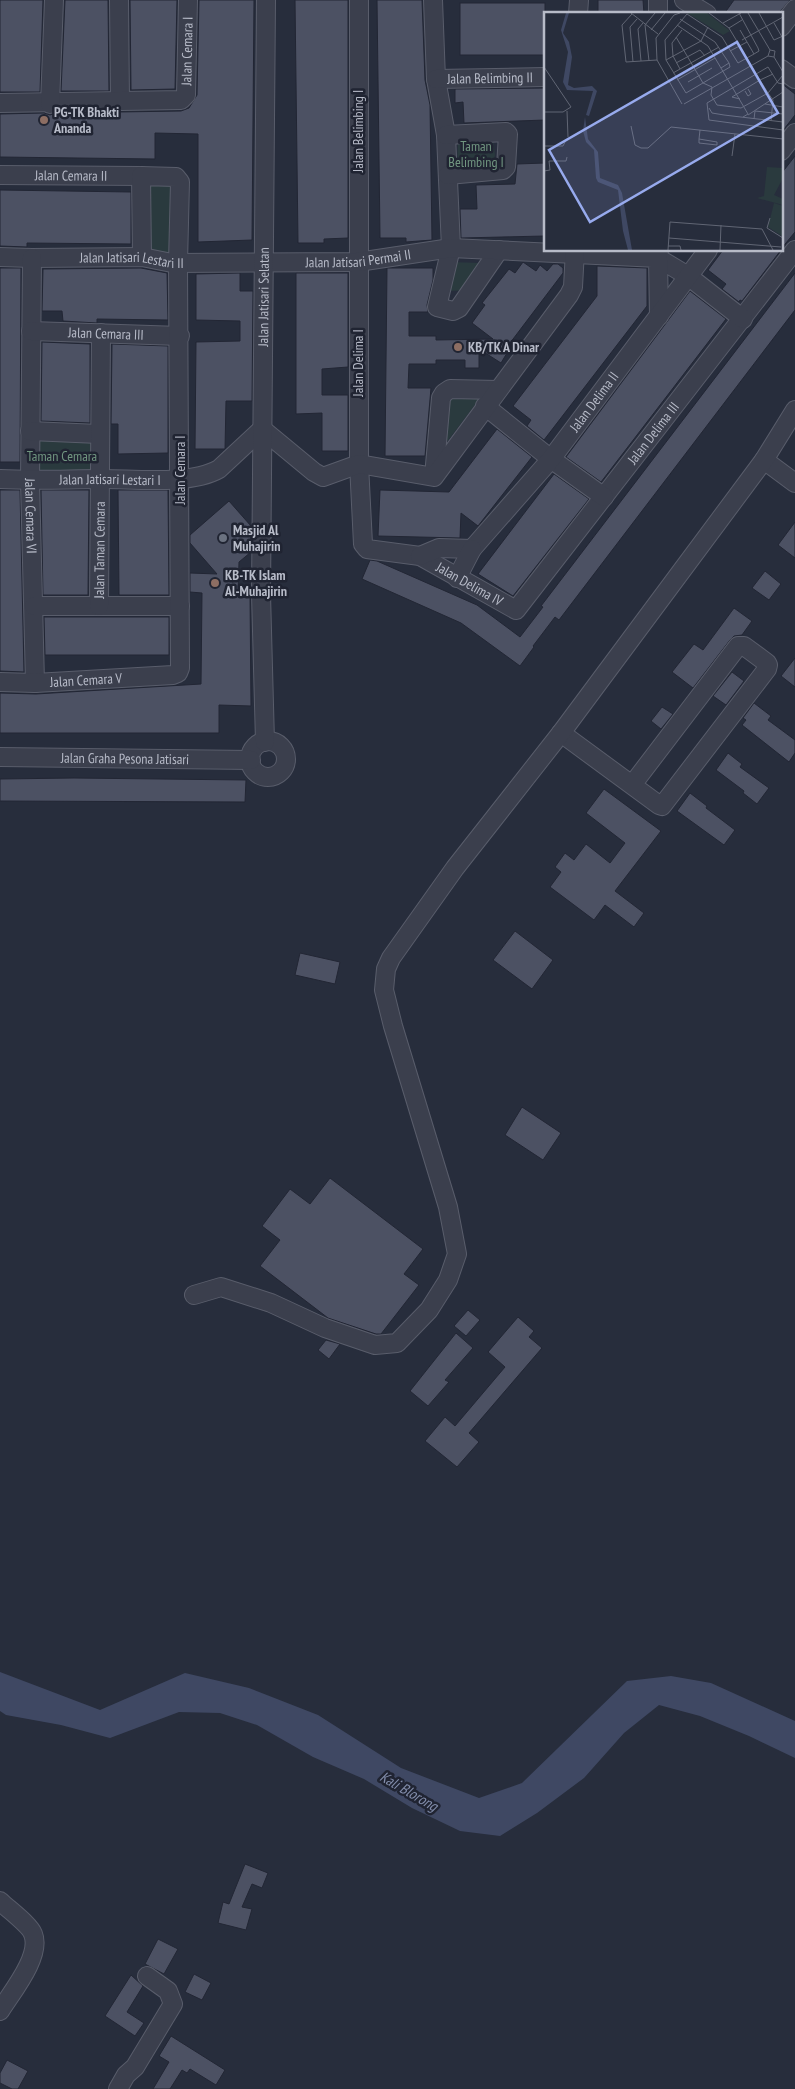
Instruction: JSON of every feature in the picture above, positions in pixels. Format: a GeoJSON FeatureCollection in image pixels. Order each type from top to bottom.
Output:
{"type":"FeatureCollection","features":[{"type":"Feature","properties":{"kind":"street"},"geometry":{"type":"LineString","coordinates":[[50,104],[54,0]]}},
{"type":"Feature","properties":{"kind":"street"},"geometry":{"type":"LineString","coordinates":[[0,103],[50,104],[120,100],[119,0]]}},
{"type":"Feature","properties":{"kind":"street","name":"Jalan Cemara I"},"geometry":{"type":"LineString","coordinates":[[120,100],[181,100],[186,95],[188,0]]}},
{"type":"Feature","properties":{"kind":"street","name":"Jalan Jatisari Selatan"},"geometry":{"type":"LineString","coordinates":[[265,742],[261,594],[266,0]]}},
{"type":"Feature","properties":{"kind":"street","name":"Jalan Belimbing I"},"geometry":{"type":"LineString","coordinates":[[358,262],[359,0]]}},
{"type":"Feature","properties":{"kind":"street"},"geometry":{"type":"LineString","coordinates":[[433,0],[436,79],[446,135],[451,248],[436,305],[438,308],[453,311],[459,308],[499,250]]}},
{"type":"Feature","properties":{"kind":"street"},"geometry":{"type":"LineString","coordinates":[[684,0],[708,10]]}},
{"type":"Feature","properties":{"kind":"street"},"geometry":{"type":"LineString","coordinates":[[782,26],[795,9]]}},
{"type":"Feature","properties":{"kind":"street"},"geometry":{"type":"LineString","coordinates":[[782,70],[795,79]]}},
{"type":"Feature","properties":{"kind":"street","name":"Jalan Belimbing II"},"geometry":{"type":"LineString","coordinates":[[436,79],[544,77]]}},
{"type":"Feature","properties":{"kind":"street"},"geometry":{"type":"LineString","coordinates":[[446,135],[506,132],[508,134],[506,167],[504,170],[448,175]]}},
{"type":"Feature","properties":{"kind":"street"},"geometry":{"type":"LineString","coordinates":[[782,151],[795,133]]}},
{"type":"Feature","properties":{"kind":"street","name":"Jalan Cemara II"},"geometry":{"type":"LineString","coordinates":[[0,175],[176,177],[179,179],[178,263]]}},
{"type":"Feature","properties":{"kind":"street"},"geometry":{"type":"LineString","coordinates":[[141,176],[142,257]]}},
{"type":"Feature","properties":{"kind":"street","name":"Jalan Jatisari Permai II"},"geometry":{"type":"LineString","coordinates":[[264,264],[358,262],[451,248],[658,254]]}},
{"type":"Feature","properties":{"kind":"street","name":"Jalan Delima III"},"geometry":{"type":"LineString","coordinates":[[604,497],[795,250]]}},
{"type":"Feature","properties":{"kind":"street","name":"Jalan Delima II"},"geometry":{"type":"LineString","coordinates":[[457,578],[472,549],[551,459],[707,251]]}},
{"type":"Feature","properties":{"kind":"street"},"geometry":{"type":"LineString","coordinates":[[434,477],[484,406],[569,295],[572,287],[575,252]]}},
{"type":"Feature","properties":{"kind":"street"},"geometry":{"type":"LineString","coordinates":[[658,254],[743,319]]}},
{"type":"Feature","properties":{"kind":"street"},"geometry":{"type":"LineString","coordinates":[[658,254],[659,316]]}},
{"type":"Feature","properties":{"kind":"street","name":"Jalan Jatisari Lestari II"},"geometry":{"type":"LineString","coordinates":[[0,257],[142,257],[178,263],[264,264]]}},
{"type":"Feature","properties":{"kind":"street","name":"Jalan Cemara VI"},"geometry":{"type":"LineString","coordinates":[[32,258],[30,481],[35,683]]}},
{"type":"Feature","properties":{"kind":"street","name":"Jalan Delima I"},"geometry":{"type":"LineString","coordinates":[[358,262],[359,464]]}},
{"type":"Feature","properties":{"kind":"street","name":"Jalan Cemara I"},"geometry":{"type":"LineString","coordinates":[[173,675],[178,673],[180,668],[180,336],[178,263]]}},
{"type":"Feature","properties":{"kind":"street","name":"Jalan Cemara III"},"geometry":{"type":"LineString","coordinates":[[31,331],[180,336]]}},
{"type":"Feature","properties":{"kind":"street","name":"Jalan Taman Cemara"},"geometry":{"type":"LineString","coordinates":[[99,606],[101,333]]}},
{"type":"Feature","properties":{"kind":"street"},"geometry":{"type":"LineString","coordinates":[[434,477],[441,398],[444,392],[450,389],[498,390]]}},
{"type":"Feature","properties":{"kind":"street"},"geometry":{"type":"LineString","coordinates":[[484,406],[551,459],[604,497]]}},
{"type":"Feature","properties":{"kind":"street"},"geometry":{"type":"LineString","coordinates":[[194,1295],[221,1287],[271,1303],[325,1328],[375,1345],[397,1344],[429,1310],[448,1280],[457,1254],[448,1207],[392,1026],[384,990],[386,968],[391,958],[455,868],[562,732],[764,460],[795,410]]}},
{"type":"Feature","properties":{"kind":"street"},"geometry":{"type":"LineString","coordinates":[[262,429],[314,472],[323,477],[359,464],[434,477]]}},
{"type":"Feature","properties":{"kind":"street","name":"Jalan Jatisari Lestari I"},"geometry":{"type":"LineString","coordinates":[[0,479],[30,481],[180,479],[211,474],[219,470],[262,429]]}},
{"type":"Feature","properties":{"kind":"street"},"geometry":{"type":"LineString","coordinates":[[30,432],[99,434]]}},
{"type":"Feature","properties":{"kind":"street"},"geometry":{"type":"LineString","coordinates":[[764,460],[795,483]]}},
{"type":"Feature","properties":{"kind":"street","name":"Jalan Delima IV"},"geometry":{"type":"LineString","coordinates":[[359,464],[363,544],[365,547],[420,556],[516,610],[604,497]]}},
{"type":"Feature","properties":{"kind":"street"},"geometry":{"type":"LineString","coordinates":[[420,556],[439,548],[472,549]]}},
{"type":"Feature","properties":{"kind":"street"},"geometry":{"type":"LineString","coordinates":[[34,606],[180,606]]}},
{"type":"Feature","properties":{"kind":"street"},"geometry":{"type":"LineString","coordinates":[[562,732],[632,785],[662,806],[767,669],[767,663],[744,646],[738,646],[632,785]]}},
{"type":"Feature","properties":{"kind":"street","name":"Jalan Cemara V"},"geometry":{"type":"LineString","coordinates":[[0,682],[35,683],[173,675]]}},
{"type":"Feature","properties":{"kind":"street"},"geometry":{"type":"LineString","coordinates":[[265,742],[277,744],[282,748],[286,759],[282,770],[272,777],[266,777],[255,771],[251,760],[254,748],[265,742]]}},
{"type":"Feature","properties":{"kind":"street","name":"Jalan Graha Pesona Jatisari"},"geometry":{"type":"LineString","coordinates":[[0,757],[251,760]]}},
{"type":"Feature","properties":{"kind":"street"},"geometry":{"type":"LineString","coordinates":[[0,1901],[33,1933],[36,1946],[30,1962],[0,2011]]}},
{"type":"Feature","properties":{"kind":"street"},"geometry":{"type":"LineString","coordinates":[[118,2089],[126,2076],[135,2067],[172,2004],[168,1991],[147,1976]]}},
{"type":"Feature","properties":{"kind":"green space","name":"Taman Belimbing I"},"geometry":{"type":"Polygon","coordinates":[[[458,141],[493,141],[495,155],[493,166],[457,168],[458,141]]]}},
{"type":"Feature","properties":{"kind":"green space"},"geometry":{"type":"Polygon","coordinates":[[[149,184],[173,185],[172,252],[148,252],[149,184]]]}},
{"type":"Feature","properties":{"kind":"green space"},"geometry":{"type":"Polygon","coordinates":[[[451,262],[481,263],[469,290],[450,291],[451,262]]]}},
{"type":"Feature","properties":{"kind":"green space"},"geometry":{"type":"Polygon","coordinates":[[[449,397],[481,397],[446,443],[449,397]]]}},
{"type":"Feature","properties":{"kind":"green space","name":"Taman Cemara"},"geometry":{"type":"Polygon","coordinates":[[[93,440],[93,472],[32,472],[31,441],[93,440]]]}},
{"type":"Feature","properties":{"kind":"water","name":"Kali Blorong"},"geometry":{"type":"Polygon","coordinates":[[[0,1672],[100,1710],[185,1673],[249,1688],[318,1715],[401,1768],[479,1798],[522,1783],[627,1681],[671,1676],[711,1683],[795,1721],[795,1758],[749,1736],[700,1716],[659,1705],[624,1733],[584,1778],[537,1813],[500,1836],[460,1831],[412,1808],[364,1779],[313,1757],[257,1725],[220,1713],[179,1712],[110,1738],[61,1725],[6,1715],[0,1711],[0,1672]]]}},
{"type":"Feature","properties":{"kind":"building"},"geometry":{"type":"Polygon","coordinates":[[[0,0],[43,0],[40,92],[0,92],[0,0]]]}},
{"type":"Feature","properties":{"kind":"building"},"geometry":{"type":"Polygon","coordinates":[[[65,0],[108,0],[109,91],[61,91],[65,0]]]}},
{"type":"Feature","properties":{"kind":"building"},"geometry":{"type":"Polygon","coordinates":[[[130,0],[177,0],[175,89],[131,90],[130,0]]]}},
{"type":"Feature","properties":{"kind":"building"},"geometry":{"type":"Polygon","coordinates":[[[199,0],[254,0],[252,240],[198,242],[198,134],[155,133],[155,159],[0,157],[0,114],[44,113],[50,115],[56,113],[181,111],[189,108],[197,95],[199,0]]]}},
{"type":"Feature","properties":{"kind":"building"},"geometry":{"type":"Polygon","coordinates":[[[295,0],[348,0],[348,238],[324,239],[324,243],[298,243],[295,0]]]}},
{"type":"Feature","properties":{"kind":"building"},"geometry":{"type":"Polygon","coordinates":[[[377,0],[422,0],[425,80],[430,105],[432,240],[406,242],[406,238],[380,238],[377,0]]]}},
{"type":"Feature","properties":{"kind":"building"},"geometry":{"type":"Polygon","coordinates":[[[598,0],[643,0],[644,12],[598,12],[598,0]]]}},
{"type":"Feature","properties":{"kind":"building"},"geometry":{"type":"Polygon","coordinates":[[[734,0],[790,0],[780,12],[725,12],[734,0]]]}},
{"type":"Feature","properties":{"kind":"building"},"geometry":{"type":"Polygon","coordinates":[[[460,3],[545,3],[544,55],[460,55],[460,3]]]}},
{"type":"Feature","properties":{"kind":"building"},"geometry":{"type":"Polygon","coordinates":[[[782,84],[795,94],[795,115],[782,132],[782,84]]]}},
{"type":"Feature","properties":{"kind":"building"},"geometry":{"type":"Polygon","coordinates":[[[544,88],[544,120],[464,123],[463,102],[455,103],[455,89],[544,88]]]}},
{"type":"Feature","properties":{"kind":"building"},"geometry":{"type":"Polygon","coordinates":[[[795,156],[795,232],[782,248],[782,173],[795,156]]]}},
{"type":"Feature","properties":{"kind":"building"},"geometry":{"type":"Polygon","coordinates":[[[544,163],[544,236],[461,238],[460,209],[477,209],[476,185],[515,184],[517,164],[544,163]]]}},
{"type":"Feature","properties":{"kind":"building"},"geometry":{"type":"Polygon","coordinates":[[[0,190],[131,192],[131,244],[27,243],[27,247],[0,246],[0,190]]]}},
{"type":"Feature","properties":{"kind":"building"},"geometry":{"type":"Polygon","coordinates":[[[722,251],[780,251],[742,301],[740,300],[739,302],[722,289],[726,284],[708,270],[722,251]]]}},
{"type":"Feature","properties":{"kind":"building"},"geometry":{"type":"Polygon","coordinates":[[[523,262],[536,271],[540,265],[547,271],[553,264],[558,264],[563,268],[563,273],[504,351],[507,353],[501,363],[479,349],[479,368],[465,368],[465,360],[436,360],[436,364],[409,364],[408,388],[431,388],[425,456],[385,456],[387,268],[433,268],[433,280],[427,305],[428,312],[409,312],[409,336],[436,336],[436,340],[493,339],[472,323],[485,305],[482,303],[509,269],[515,273],[523,262]]]}},
{"type":"Feature","properties":{"kind":"building"},"geometry":{"type":"Polygon","coordinates":[[[597,266],[647,268],[647,306],[544,440],[527,426],[531,420],[513,406],[597,296],[597,266]]]}},
{"type":"Feature","properties":{"kind":"building"},"geometry":{"type":"Polygon","coordinates":[[[0,268],[21,268],[20,462],[0,462],[0,268]]]}},
{"type":"Feature","properties":{"kind":"building"},"geometry":{"type":"Polygon","coordinates":[[[141,268],[167,273],[168,320],[97,319],[97,323],[63,321],[62,311],[42,311],[43,269],[141,268]]]}},
{"type":"Feature","properties":{"kind":"building"},"geometry":{"type":"Polygon","coordinates":[[[240,273],[240,291],[253,291],[252,401],[226,401],[225,449],[195,449],[196,342],[240,341],[240,321],[196,320],[196,274],[240,273]]]}},
{"type":"Feature","properties":{"kind":"building"},"geometry":{"type":"Polygon","coordinates":[[[296,273],[348,273],[348,367],[322,369],[322,395],[348,395],[348,451],[322,451],[322,413],[296,414],[296,273]]]}},
{"type":"Feature","properties":{"kind":"building"},"geometry":{"type":"Polygon","coordinates":[[[795,273],[795,310],[559,620],[555,617],[520,666],[461,623],[362,579],[370,560],[377,561],[477,605],[520,637],[543,607],[541,606],[795,273]]]}},
{"type":"Feature","properties":{"kind":"building"},"geometry":{"type":"Polygon","coordinates":[[[690,291],[726,319],[601,482],[566,457],[690,291]]]}},
{"type":"Feature","properties":{"kind":"building"},"geometry":{"type":"Polygon","coordinates":[[[42,342],[90,344],[90,423],[41,421],[42,342]]]}},
{"type":"Feature","properties":{"kind":"building"},"geometry":{"type":"Polygon","coordinates":[[[112,344],[168,346],[168,453],[118,454],[118,424],[111,424],[112,344]]]}},
{"type":"Feature","properties":{"kind":"building"},"geometry":{"type":"Polygon","coordinates":[[[497,429],[532,457],[478,526],[461,513],[460,538],[378,536],[380,490],[449,492],[497,429]]]}},
{"type":"Feature","properties":{"kind":"building"},"geometry":{"type":"Polygon","coordinates":[[[554,474],[589,499],[513,596],[478,574],[554,474]]]}},
{"type":"Feature","properties":{"kind":"building"},"geometry":{"type":"Polygon","coordinates":[[[0,490],[20,490],[24,672],[0,671],[0,490]]]}},
{"type":"Feature","properties":{"kind":"building"},"geometry":{"type":"Polygon","coordinates":[[[41,490],[89,490],[88,595],[43,595],[41,490]]]}},
{"type":"Feature","properties":{"kind":"building"},"geometry":{"type":"Polygon","coordinates":[[[118,490],[168,490],[169,595],[119,595],[118,490]]]}},
{"type":"Feature","properties":{"kind":"building"},"geometry":{"type":"Polygon","coordinates":[[[229,501],[251,526],[251,552],[239,562],[238,593],[250,594],[251,706],[219,705],[219,733],[0,733],[0,693],[36,694],[201,684],[202,593],[190,592],[190,573],[217,574],[190,543],[190,535],[229,501]]]}},
{"type":"Feature","properties":{"kind":"building"},"geometry":{"type":"Polygon","coordinates":[[[795,522],[795,558],[778,545],[795,522]]]}},
{"type":"Feature","properties":{"kind":"building"},"geometry":{"type":"Polygon","coordinates":[[[765,571],[781,584],[769,600],[752,588],[765,571]]]}},
{"type":"Feature","properties":{"kind":"building"},"geometry":{"type":"Polygon","coordinates":[[[734,608],[752,621],[742,635],[734,636],[730,640],[693,688],[672,672],[694,644],[703,650],[734,608]]]}},
{"type":"Feature","properties":{"kind":"building"},"geometry":{"type":"Polygon","coordinates":[[[44,617],[169,617],[169,655],[45,655],[44,617]]]}},
{"type":"Feature","properties":{"kind":"building"},"geometry":{"type":"Polygon","coordinates":[[[795,658],[795,687],[781,676],[795,658]]]}},
{"type":"Feature","properties":{"kind":"building"},"geometry":{"type":"Polygon","coordinates":[[[732,672],[744,681],[726,705],[713,696],[732,672]]]}},
{"type":"Feature","properties":{"kind":"building"},"geometry":{"type":"Polygon","coordinates":[[[754,703],[771,716],[768,720],[795,740],[795,753],[789,762],[742,725],[746,720],[743,718],[754,703]]]}},
{"type":"Feature","properties":{"kind":"building"},"geometry":{"type":"Polygon","coordinates":[[[662,707],[673,714],[661,729],[651,721],[662,707]]]}},
{"type":"Feature","properties":{"kind":"building"},"geometry":{"type":"Polygon","coordinates":[[[728,753],[742,764],[740,767],[769,788],[757,804],[743,793],[744,791],[716,770],[728,753]]]}},
{"type":"Feature","properties":{"kind":"building"},"geometry":{"type":"Polygon","coordinates":[[[0,779],[246,780],[245,802],[0,801],[0,779]]]}},
{"type":"Feature","properties":{"kind":"building"},"geometry":{"type":"Polygon","coordinates":[[[604,789],[661,831],[615,891],[644,913],[634,927],[605,905],[594,920],[550,887],[561,872],[555,867],[565,853],[574,860],[586,844],[610,863],[625,843],[586,813],[604,789]]]}},
{"type":"Feature","properties":{"kind":"building"},"geometry":{"type":"Polygon","coordinates":[[[690,793],[735,830],[724,845],[677,811],[690,793]]]}},
{"type":"Feature","properties":{"kind":"building"},"geometry":{"type":"Polygon","coordinates":[[[515,931],[553,960],[532,989],[493,960],[515,931]]]}},
{"type":"Feature","properties":{"kind":"building"},"geometry":{"type":"Polygon","coordinates":[[[300,953],[340,962],[335,984],[295,975],[300,953]]]}},
{"type":"Feature","properties":{"kind":"building"},"geometry":{"type":"Polygon","coordinates":[[[522,1107],[561,1133],[543,1160],[505,1135],[522,1107]]]}},
{"type":"Feature","properties":{"kind":"building"},"geometry":{"type":"Polygon","coordinates":[[[330,1178],[423,1249],[404,1274],[419,1285],[381,1334],[328,1318],[260,1266],[280,1240],[262,1226],[290,1189],[310,1204],[330,1178]]]}},
{"type":"Feature","properties":{"kind":"building"},"geometry":{"type":"Polygon","coordinates":[[[468,1310],[480,1320],[466,1336],[454,1326],[468,1310]]]}},
{"type":"Feature","properties":{"kind":"building"},"geometry":{"type":"Polygon","coordinates":[[[518,1317],[534,1331],[529,1337],[542,1348],[469,1433],[479,1442],[457,1467],[425,1441],[445,1417],[455,1426],[505,1367],[488,1352],[518,1317]]]}},
{"type":"Feature","properties":{"kind":"building"},"geometry":{"type":"Polygon","coordinates":[[[456,1333],[473,1348],[445,1380],[449,1382],[428,1406],[410,1391],[456,1333]]]}},
{"type":"Feature","properties":{"kind":"building"},"geometry":{"type":"Polygon","coordinates":[[[326,1340],[340,1344],[329,1359],[318,1350],[326,1340]]]}},
{"type":"Feature","properties":{"kind":"building"},"geometry":{"type":"Polygon","coordinates":[[[245,1864],[268,1873],[262,1888],[252,1884],[242,1907],[252,1909],[246,1930],[218,1923],[223,1902],[229,1904],[245,1864]]]}},
{"type":"Feature","properties":{"kind":"building"},"geometry":{"type":"Polygon","coordinates":[[[158,1939],[178,1949],[164,1974],[145,1964],[158,1939]]]}},
{"type":"Feature","properties":{"kind":"building"},"geometry":{"type":"Polygon","coordinates":[[[194,1974],[211,1983],[202,2000],[185,1992],[194,1974]]]}},
{"type":"Feature","properties":{"kind":"building"},"geometry":{"type":"Polygon","coordinates":[[[131,1975],[143,1986],[127,2012],[144,2023],[135,2036],[105,2016],[131,1975]]]}},
{"type":"Feature","properties":{"kind":"building"},"geometry":{"type":"Polygon","coordinates":[[[171,2036],[225,2070],[216,2085],[190,2069],[187,2073],[182,2070],[170,2089],[153,2089],[169,2062],[159,2056],[171,2036]]]}},
{"type":"Feature","properties":{"kind":"building"},"geometry":{"type":"Polygon","coordinates":[[[7,2060],[28,2071],[18,2089],[12,2089],[0,2083],[0,2073],[7,2060]]]}},
{"type":"Feature","properties":{"kind":"place","name":"PG-TK Bhakti Ananda"},"geometry":{"type":"Point","coordinates":[44,120]}},
{"type":"Feature","properties":{"kind":"place","name":"KB/TK A Dinar"},"geometry":{"type":"Point","coordinates":[458,347]}},
{"type":"Feature","properties":{"kind":"place","name":"Masjid Al Muhajirin"},"geometry":{"type":"Point","coordinates":[223,538]}},
{"type":"Feature","properties":{"kind":"place","name":"KB-TK Islam Al-Muhajirin"},"geometry":{"type":"Point","coordinates":[215,583]}}]}
